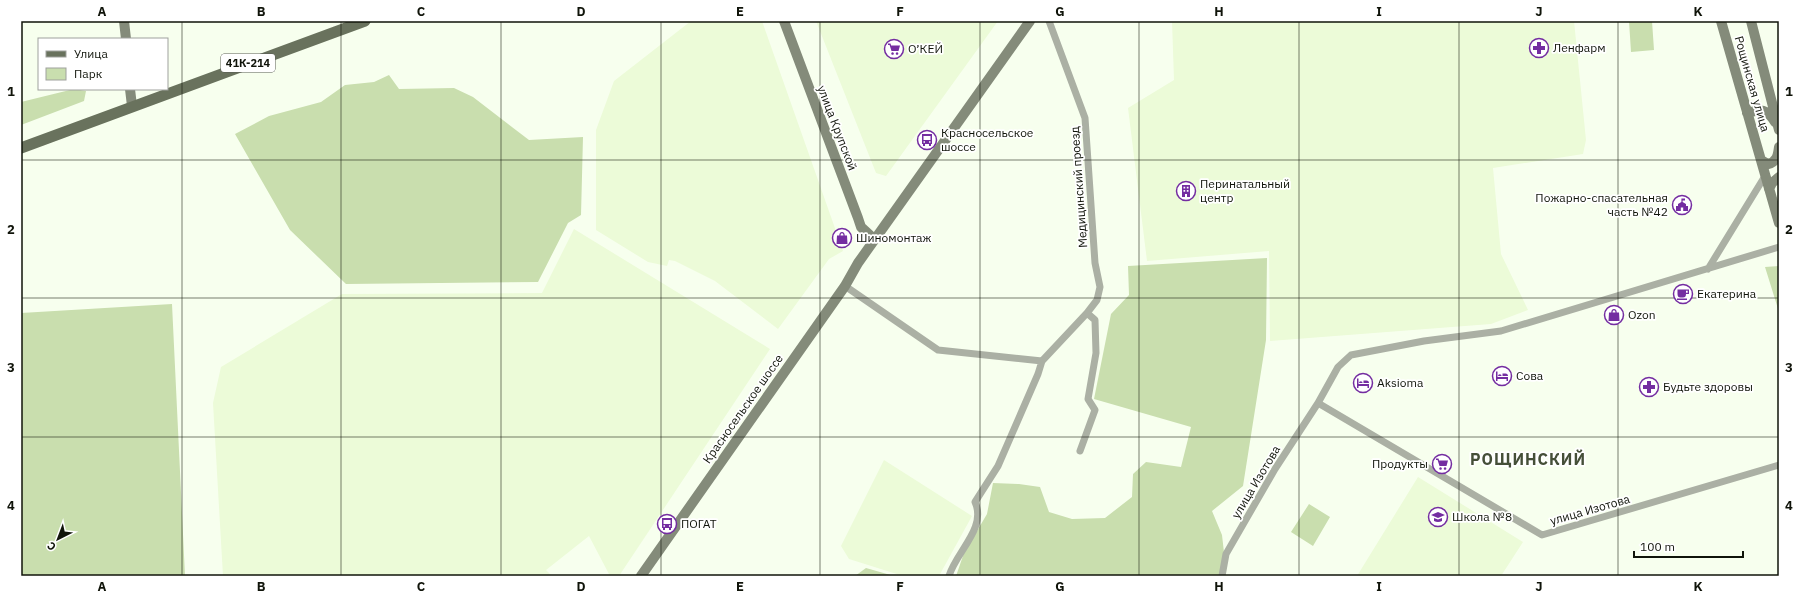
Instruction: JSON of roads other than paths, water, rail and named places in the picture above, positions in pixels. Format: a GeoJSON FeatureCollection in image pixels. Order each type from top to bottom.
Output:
{"type":"FeatureCollection","features":[{"type":"Feature","properties":{"kind":"main road","name":"41К-214"},"geometry":{"type":"LineString","coordinates":[[21,148],[365,21]]}},
{"type":"Feature","properties":{"kind":"street"},"geometry":{"type":"LineString","coordinates":[[124,21],[126,38]]}},
{"type":"Feature","properties":{"kind":"street","name":"улица Крупской"},"geometry":{"type":"LineString","coordinates":[[784,21],[861,227],[874,239]]}},
{"type":"Feature","properties":{"kind":"street","name":"Красносельское шоссе"},"geometry":{"type":"LineString","coordinates":[[641,576],[845,286],[874,239],[1030,21]]}},
{"type":"Feature","properties":{"kind":"street","name":"Медицинский проезд"},"geometry":{"type":"LineString","coordinates":[[1042,360],[1087,313],[1097,300],[1100,287],[1095,263],[1086,118],[1049,21]]}},
{"type":"Feature","properties":{"kind":"street","name":"Рощинская улица"},"geometry":{"type":"LineString","coordinates":[[1721,21],[1779,223]]}},
{"type":"Feature","properties":{"kind":"street","name":"Рощинская улица"},"geometry":{"type":"LineString","coordinates":[[1751,21],[1778,128]]}},
{"type":"Feature","properties":{"kind":"street"},"geometry":{"type":"LineString","coordinates":[[130,90],[132,106]]}},
{"type":"Feature","properties":{"kind":"street"},"geometry":{"type":"LineString","coordinates":[[1747,114],[1760,110],[1767,112],[1778,128]]}},
{"type":"Feature","properties":{"kind":"street"},"geometry":{"type":"LineString","coordinates":[[1761,160],[1771,164],[1775,160],[1779,146]]}},
{"type":"Feature","properties":{"kind":"street"},"geometry":{"type":"LineString","coordinates":[[1708,269],[1765,176]]}},
{"type":"Feature","properties":{"kind":"street"},"geometry":{"type":"LineString","coordinates":[[1769,189],[1772,183],[1779,178]]}},
{"type":"Feature","properties":{"kind":"street","name":"улица Изотова"},"geometry":{"type":"LineString","coordinates":[[1222,576],[1226,554],[1275,470],[1318,402],[1338,367],[1351,355],[1424,341],[1501,331],[1779,247]]}},
{"type":"Feature","properties":{"kind":"street"},"geometry":{"type":"LineString","coordinates":[[845,286],[938,350],[1042,360],[1038,374],[998,466],[975,502],[978,508],[977,527],[952,566],[949,576]]}},
{"type":"Feature","properties":{"kind":"street"},"geometry":{"type":"LineString","coordinates":[[1080,451],[1096,410],[1088,399],[1096,353],[1095,320],[1087,313]]}},
{"type":"Feature","properties":{"kind":"street","name":"улица Изотова"},"geometry":{"type":"LineString","coordinates":[[1318,402],[1542,535],[1779,465]]}},
{"type":"Feature","properties":{"kind":"place","name":"Ленфарм"},"geometry":{"type":"Point","coordinates":[1539,48]}},
{"type":"Feature","properties":{"kind":"place","name":"О’КЕЙ"},"geometry":{"type":"Point","coordinates":[894,49]}},
{"type":"Feature","properties":{"kind":"place","name":"Красносельское шоссе"},"geometry":{"type":"Point","coordinates":[927,140]}},
{"type":"Feature","properties":{"kind":"place","name":"Перинатальный центр"},"geometry":{"type":"Point","coordinates":[1186,191]}},
{"type":"Feature","properties":{"kind":"place","name":"Пожарно-спасательная часть №42"},"geometry":{"type":"Point","coordinates":[1682,205]}},
{"type":"Feature","properties":{"kind":"place","name":"Шиномонтаж"},"geometry":{"type":"Point","coordinates":[842,238]}},
{"type":"Feature","properties":{"kind":"place","name":"Екатерина"},"geometry":{"type":"Point","coordinates":[1683,294]}},
{"type":"Feature","properties":{"kind":"place","name":"Ozon"},"geometry":{"type":"Point","coordinates":[1614,315]}},
{"type":"Feature","properties":{"kind":"place","name":"Сова"},"geometry":{"type":"Point","coordinates":[1502,376]}},
{"type":"Feature","properties":{"kind":"place","name":"Aksioma"},"geometry":{"type":"Point","coordinates":[1363,383]}},
{"type":"Feature","properties":{"kind":"place","name":"Будьте здоровы"},"geometry":{"type":"Point","coordinates":[1649,387]}},
{"type":"Feature","properties":{"kind":"place","name":"Продукты"},"geometry":{"type":"Point","coordinates":[1442,464]}},
{"type":"Feature","properties":{"kind":"place","name":"Школа №8"},"geometry":{"type":"Point","coordinates":[1438,517]}},
{"type":"Feature","properties":{"kind":"place","name":"ПОГАТ"},"geometry":{"type":"Point","coordinates":[667,524]}},
{"type":"Feature","properties":{"kind":"district","name":"РОЩИНСКИЙ"},"geometry":{"type":"Point","coordinates":[1528,459]}}]}
